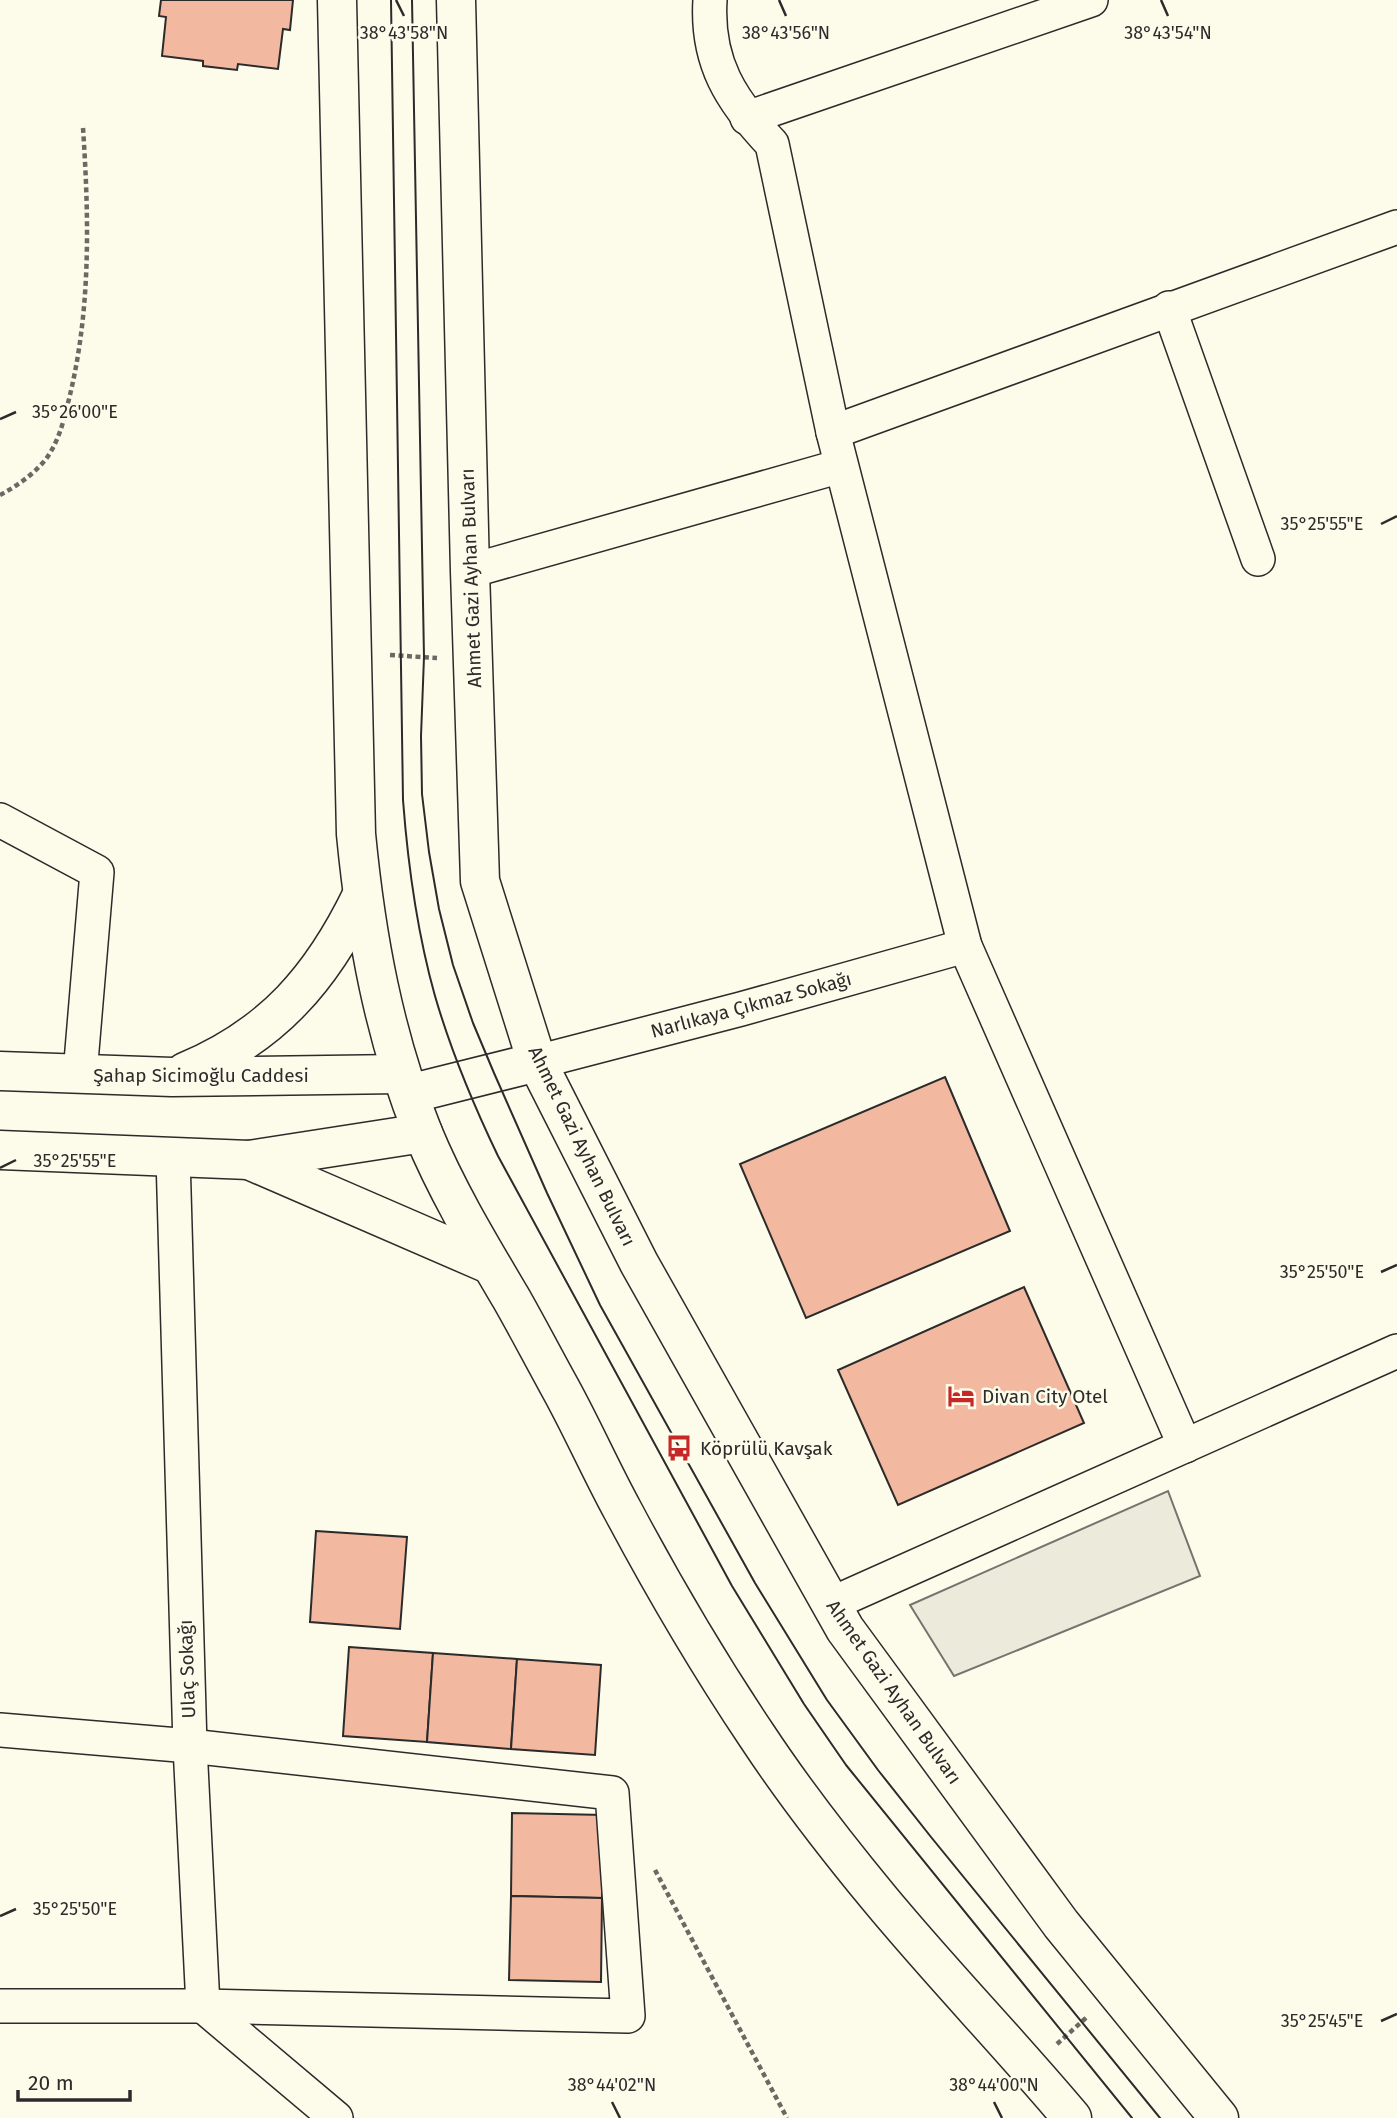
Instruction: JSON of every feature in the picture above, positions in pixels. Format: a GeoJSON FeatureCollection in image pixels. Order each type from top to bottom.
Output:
{"type":"FeatureCollection","features":[{"type":"Feature","properties":{"kind":"main road"},"geometry":{"type":"LineString","coordinates":[[337,0],[356,834],[371,955],[384,1015],[405,1084],[449,1191],[583,1430],[661,1581],[758,1738],[817,1820],[879,1898],[1031,2068],[1072,2118]]}},
{"type":"Feature","properties":{"kind":"main road","name":"Ahmet Gazi Ayhan Bulvarı"},"geometry":{"type":"LineString","coordinates":[[456,0],[480,881],[537,1062],[639,1263],[853,1640],[1061,1924],[1219,2118]]}},
{"type":"Feature","properties":{"kind":"main road"},"geometry":{"type":"LineString","coordinates":[[172,1077],[232,1049],[284,1009],[309,983],[329,956],[362,895]]}},
{"type":"Feature","properties":{"kind":"main road","name":"Şahap Sicimoğlu Caddesi"},"geometry":{"type":"LineString","coordinates":[[0,1071],[405,1084],[537,1062]]}},
{"type":"Feature","properties":{"kind":"main road"},"geometry":{"type":"LineString","coordinates":[[0,1150],[249,1160],[423,1133]]}},
{"type":"Feature","properties":{"kind":"main road"},"geometry":{"type":"LineString","coordinates":[[249,1160],[489,1264]]}},
{"type":"Feature","properties":{"kind":"street"},"geometry":{"type":"LineString","coordinates":[[710,0],[712,41],[720,69],[733,97],[747,118],[772,144],[833,432],[965,946],[1185,1446]]}},
{"type":"Feature","properties":{"kind":"street"},"geometry":{"type":"LineString","coordinates":[[747,118],[1091,0]]}},
{"type":"Feature","properties":{"kind":"street"},"geometry":{"type":"LineString","coordinates":[[833,432],[1397,227]]}},
{"type":"Feature","properties":{"kind":"street"},"geometry":{"type":"LineString","coordinates":[[1170,308],[1258,559]]}},
{"type":"Feature","properties":{"kind":"street"},"geometry":{"type":"LineString","coordinates":[[470,571],[842,466]]}},
{"type":"Feature","properties":{"kind":"street"},"geometry":{"type":"LineString","coordinates":[[0,820],[97,872],[80,1074]]}},
{"type":"Feature","properties":{"kind":"street","name":"Narlıkaya Çıkmaz Sokağı"},"geometry":{"type":"LineString","coordinates":[[537,1062],[741,1009],[965,946]]}},
{"type":"Feature","properties":{"kind":"street","name":"Ulaç Sokağı"},"geometry":{"type":"LineString","coordinates":[[173,1157],[190,1746],[202,2006]]}},
{"type":"Feature","properties":{"kind":"street"},"geometry":{"type":"LineString","coordinates":[[831,1604],[1397,1351]]}},
{"type":"Feature","properties":{"kind":"street"},"geometry":{"type":"LineString","coordinates":[[0,1730],[190,1746],[612,1793],[628,2016],[202,2006],[0,2006]]}},
{"type":"Feature","properties":{"kind":"street"},"geometry":{"type":"LineString","coordinates":[[202,2006],[336,2118]]}},
{"type":"Feature","properties":{"kind":"path"},"geometry":{"type":"LineString","coordinates":[[0,495],[29,477],[46,459],[58,438],[75,375],[82,334],[87,237],[83,128]]}},
{"type":"Feature","properties":{"kind":"path"},"geometry":{"type":"LineString","coordinates":[[353,653],[473,660]]}},
{"type":"Feature","properties":{"kind":"path"},"geometry":{"type":"LineString","coordinates":[[652,1865],[787,2118]]}},
{"type":"Feature","properties":{"kind":"path"},"geometry":{"type":"LineString","coordinates":[[1031,2068],[1115,1991]]}},
{"type":"Feature","properties":{"kind":"shaded area"},"geometry":{"type":"Polygon","coordinates":[[[1168,1491],[1200,1576],[954,1676],[910,1605],[1168,1491]]]}},
{"type":"Feature","properties":{"kind":"building"},"geometry":{"type":"Polygon","coordinates":[[[161,0],[293,0],[290,30],[283,29],[278,69],[238,64],[237,70],[203,66],[203,61],[162,56],[166,17],[159,16],[161,0]]]}},
{"type":"Feature","properties":{"kind":"building"},"geometry":{"type":"Polygon","coordinates":[[[945,1077],[1010,1231],[806,1318],[740,1164],[945,1077]]]}},
{"type":"Feature","properties":{"kind":"building","name":"Divan City Otel"},"geometry":{"type":"Polygon","coordinates":[[[1024,1287],[1084,1423],[898,1505],[838,1370],[1024,1287]]]}},
{"type":"Feature","properties":{"kind":"building"},"geometry":{"type":"Polygon","coordinates":[[[316,1531],[407,1537],[400,1629],[310,1622],[316,1531]]]}},
{"type":"Feature","properties":{"kind":"building"},"geometry":{"type":"Polygon","coordinates":[[[349,1647],[433,1653],[427,1742],[343,1736],[349,1647]]]}},
{"type":"Feature","properties":{"kind":"building"},"geometry":{"type":"Polygon","coordinates":[[[433,1653],[517,1659],[511,1749],[427,1742],[433,1653]]]}},
{"type":"Feature","properties":{"kind":"building"},"geometry":{"type":"Polygon","coordinates":[[[517,1659],[601,1665],[595,1755],[511,1749],[517,1659]]]}},
{"type":"Feature","properties":{"kind":"building"},"geometry":{"type":"Polygon","coordinates":[[[512,1813],[604,1815],[602,1898],[511,1896],[512,1813]]]}},
{"type":"Feature","properties":{"kind":"building"},"geometry":{"type":"Polygon","coordinates":[[[511,1896],[602,1898],[601,1982],[509,1980],[511,1896]]]}},
{"type":"Feature","properties":{"kind":"tram line"},"geometry":{"type":"LineString","coordinates":[[391,0],[403,800],[418,923],[435,996],[448,1037],[498,1156],[732,1586],[804,1704],[846,1765],[1132,2118]]}},
{"type":"Feature","properties":{"kind":"tram line"},"geometry":{"type":"LineString","coordinates":[[412,0],[424,657],[422,794],[439,909],[453,965],[473,1023],[547,1193],[600,1305],[755,1583],[827,1700],[931,1837],[1160,2118]]}},
{"type":"Feature","properties":{"kind":"place","name":"Divan City Otel"},"geometry":{"type":"Point","coordinates":[961,1396]}},
{"type":"Feature","properties":{"kind":"place","name":"Köprülü Kavşak"},"geometry":{"type":"Point","coordinates":[679,1448]}}]}
